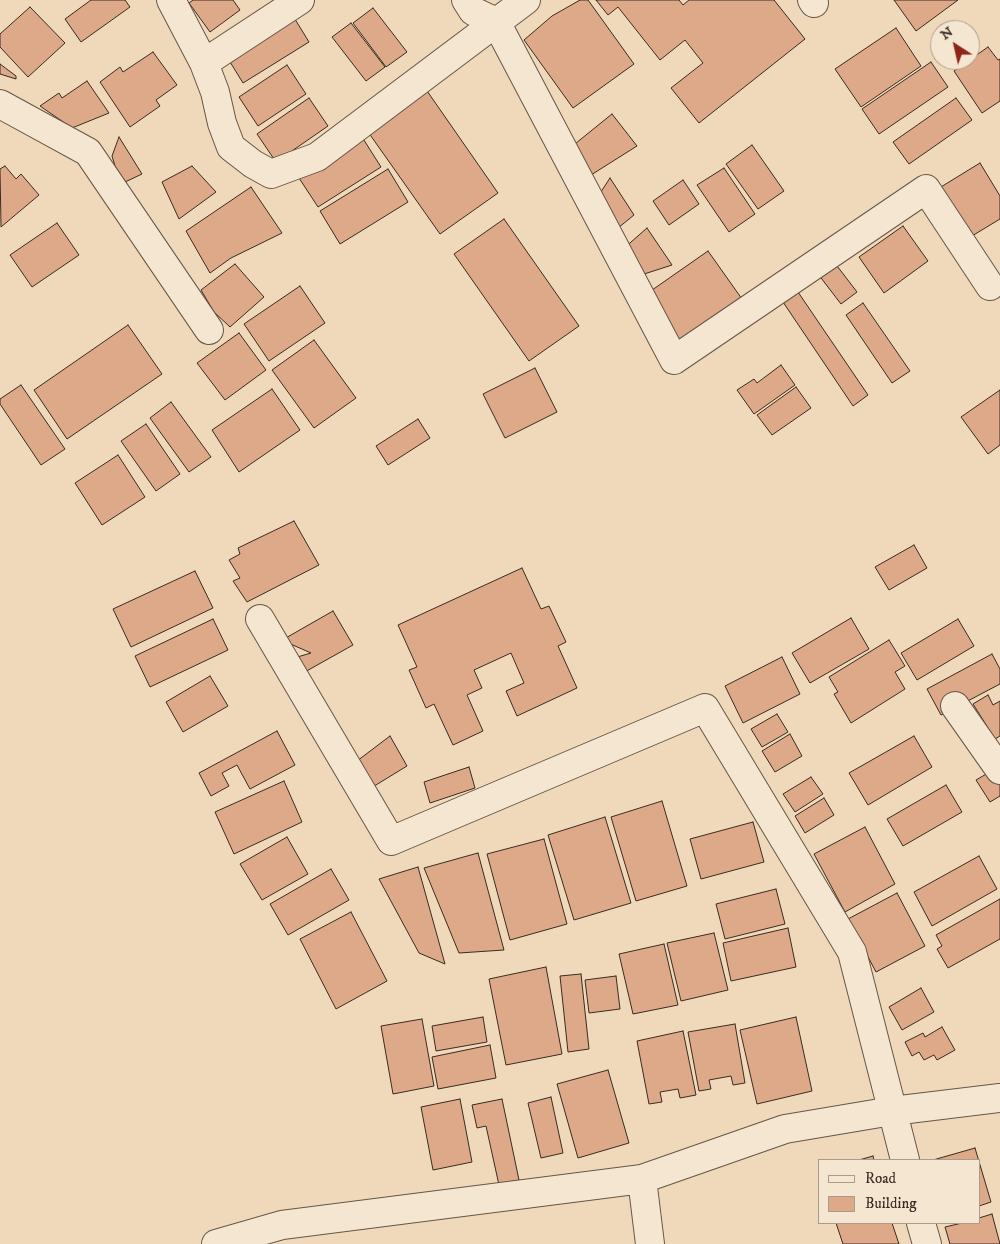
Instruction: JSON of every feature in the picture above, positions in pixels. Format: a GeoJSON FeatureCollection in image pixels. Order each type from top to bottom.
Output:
{"type":"FeatureCollection","features":[{"type":"Feature","properties":{"kind":"street"},"geometry":{"type":"LineString","coordinates":[[171,0],[204,63],[215,92],[222,123],[231,147],[252,164],[271,174],[317,157],[526,0]]}},
{"type":"Feature","properties":{"kind":"street"},"geometry":{"type":"LineString","coordinates":[[204,63],[300,0]]}},
{"type":"Feature","properties":{"kind":"street"},"geometry":{"type":"LineString","coordinates":[[466,0],[474,11],[496,22],[674,360],[926,189],[990,286]]}},
{"type":"Feature","properties":{"kind":"street"},"geometry":{"type":"LineString","coordinates":[[0,104],[88,152],[210,330]]}},
{"type":"Feature","properties":{"kind":"street"},"geometry":{"type":"LineString","coordinates":[[260,619],[391,842],[705,708],[852,952],[905,1159]]}},
{"type":"Feature","properties":{"kind":"street"},"geometry":{"type":"LineString","coordinates":[[956,706],[1000,770]]}},
{"type":"Feature","properties":{"kind":"street"},"geometry":{"type":"LineString","coordinates":[[216,1244],[282,1225],[642,1179],[785,1129],[892,1110],[1000,1098]]}},
{"type":"Feature","properties":{"kind":"street"},"geometry":{"type":"LineString","coordinates":[[642,1179],[650,1244]]}},
{"type":"Feature","properties":{"kind":"street"},"geometry":{"type":"LineString","coordinates":[[921,1224],[927,1244]]}},
{"type":"Feature","properties":{"kind":"building"},"geometry":{"type":"Polygon","coordinates":[[[91,0],[125,0],[130,7],[81,42],[65,19],[91,0]]]}},
{"type":"Feature","properties":{"kind":"building"},"geometry":{"type":"Polygon","coordinates":[[[193,0],[233,0],[240,10],[210,32],[189,3],[193,0]]]}},
{"type":"Feature","properties":{"kind":"building"},"geometry":{"type":"Polygon","coordinates":[[[580,0],[588,0],[634,64],[573,108],[524,40],[552,16],[580,0]]]}},
{"type":"Feature","properties":{"kind":"building"},"geometry":{"type":"Polygon","coordinates":[[[596,0],[679,0],[683,5],[689,0],[774,0],[805,39],[699,123],[671,88],[703,63],[685,40],[660,60],[618,7],[608,15],[596,0]]]}},
{"type":"Feature","properties":{"kind":"building"},"geometry":{"type":"Polygon","coordinates":[[[894,0],[958,0],[930,20],[916,31],[894,0]]]}},
{"type":"Feature","properties":{"kind":"building"},"geometry":{"type":"Polygon","coordinates":[[[30,7],[65,43],[28,77],[0,47],[0,34],[30,7]]]}},
{"type":"Feature","properties":{"kind":"building"},"geometry":{"type":"Polygon","coordinates":[[[373,8],[407,52],[386,67],[353,23],[373,8]]]}},
{"type":"Feature","properties":{"kind":"building"},"geometry":{"type":"Polygon","coordinates":[[[293,16],[309,42],[243,83],[227,57],[293,16]]]}},
{"type":"Feature","properties":{"kind":"building"},"geometry":{"type":"Polygon","coordinates":[[[351,23],[385,67],[366,81],[332,37],[351,23]]]}},
{"type":"Feature","properties":{"kind":"building"},"geometry":{"type":"Polygon","coordinates":[[[896,28],[921,66],[861,107],[835,69],[896,28]]]}},
{"type":"Feature","properties":{"kind":"building"},"geometry":{"type":"Polygon","coordinates":[[[988,47],[998,60],[1000,59],[1000,101],[982,113],[954,71],[980,70],[980,53],[988,47]]]}},
{"type":"Feature","properties":{"kind":"building"},"geometry":{"type":"Polygon","coordinates":[[[153,52],[177,85],[156,100],[160,106],[130,127],[100,82],[120,67],[123,72],[153,52]]]}},
{"type":"Feature","properties":{"kind":"building"},"geometry":{"type":"Polygon","coordinates":[[[930,63],[930,70],[936,70],[948,87],[879,134],[862,109],[930,63]]]}},
{"type":"Feature","properties":{"kind":"building"},"geometry":{"type":"Polygon","coordinates":[[[0,64],[16,76],[16,79],[0,74],[0,64]]]}},
{"type":"Feature","properties":{"kind":"building"},"geometry":{"type":"Polygon","coordinates":[[[287,65],[306,94],[258,126],[239,97],[287,65]]]}},
{"type":"Feature","properties":{"kind":"building"},"geometry":{"type":"Polygon","coordinates":[[[87,81],[109,113],[72,128],[40,106],[59,93],[62,98],[87,81]]]}},
{"type":"Feature","properties":{"kind":"building"},"geometry":{"type":"Polygon","coordinates":[[[425,88],[498,193],[440,234],[366,129],[425,88]]]}},
{"type":"Feature","properties":{"kind":"building"},"geometry":{"type":"Polygon","coordinates":[[[309,98],[328,126],[276,162],[257,134],[309,98]]]}},
{"type":"Feature","properties":{"kind":"building"},"geometry":{"type":"Polygon","coordinates":[[[956,98],[972,120],[909,164],[893,142],[956,98]]]}},
{"type":"Feature","properties":{"kind":"building"},"geometry":{"type":"Polygon","coordinates":[[[612,114],[637,146],[591,175],[565,152],[612,114]]]}},
{"type":"Feature","properties":{"kind":"building"},"geometry":{"type":"Polygon","coordinates":[[[119,137],[142,174],[125,182],[115,166],[112,156],[119,137]]]}},
{"type":"Feature","properties":{"kind":"building"},"geometry":{"type":"Polygon","coordinates":[[[362,137],[381,167],[318,207],[299,178],[362,137]]]}},
{"type":"Feature","properties":{"kind":"building"},"geometry":{"type":"Polygon","coordinates":[[[752,145],[784,191],[758,209],[726,164],[752,145]]]}},
{"type":"Feature","properties":{"kind":"building"},"geometry":{"type":"Polygon","coordinates":[[[980,163],[1000,196],[1000,219],[967,239],[936,190],[980,163]]]}},
{"type":"Feature","properties":{"kind":"building"},"geometry":{"type":"Polygon","coordinates":[[[5,166],[16,179],[21,174],[39,195],[1,227],[0,169],[5,166]]]}},
{"type":"Feature","properties":{"kind":"building"},"geometry":{"type":"Polygon","coordinates":[[[192,166],[216,192],[179,219],[162,182],[192,166]]]}},
{"type":"Feature","properties":{"kind":"building"},"geometry":{"type":"Polygon","coordinates":[[[724,168],[755,214],[729,232],[697,185],[724,168]]]}},
{"type":"Feature","properties":{"kind":"building"},"geometry":{"type":"Polygon","coordinates":[[[388,169],[408,202],[340,244],[320,211],[388,169]]]}},
{"type":"Feature","properties":{"kind":"building"},"geometry":{"type":"Polygon","coordinates":[[[610,178],[634,215],[618,228],[597,198],[610,178]]]}},
{"type":"Feature","properties":{"kind":"building"},"geometry":{"type":"Polygon","coordinates":[[[683,180],[699,204],[669,225],[653,201],[683,180]]]}},
{"type":"Feature","properties":{"kind":"building"},"geometry":{"type":"Polygon","coordinates":[[[251,187],[282,233],[231,258],[210,273],[186,231],[251,187]]]}},
{"type":"Feature","properties":{"kind":"building"},"geometry":{"type":"Polygon","coordinates":[[[504,219],[579,326],[529,361],[454,254],[504,219]]]}},
{"type":"Feature","properties":{"kind":"building"},"geometry":{"type":"Polygon","coordinates":[[[57,223],[79,255],[32,287],[10,255],[57,223]]]}},
{"type":"Feature","properties":{"kind":"building"},"geometry":{"type":"Polygon","coordinates":[[[903,226],[928,261],[884,293],[859,257],[903,226]]]}},
{"type":"Feature","properties":{"kind":"building"},"geometry":{"type":"Polygon","coordinates":[[[647,228],[672,265],[641,275],[622,250],[647,228]]]}},
{"type":"Feature","properties":{"kind":"building"},"geometry":{"type":"Polygon","coordinates":[[[708,251],[742,299],[678,343],[645,295],[708,251]]]}},
{"type":"Feature","properties":{"kind":"building"},"geometry":{"type":"Polygon","coordinates":[[[834,262],[857,292],[841,304],[818,274],[834,262]]]}},
{"type":"Feature","properties":{"kind":"building"},"geometry":{"type":"Polygon","coordinates":[[[235,264],[264,297],[230,327],[214,312],[201,290],[235,264]]]}},
{"type":"Feature","properties":{"kind":"building"},"geometry":{"type":"Polygon","coordinates":[[[300,286],[325,323],[269,361],[244,324],[300,286]]]}},
{"type":"Feature","properties":{"kind":"building"},"geometry":{"type":"Polygon","coordinates":[[[798,292],[868,395],[853,406],[783,302],[798,292]]]}},
{"type":"Feature","properties":{"kind":"building"},"geometry":{"type":"Polygon","coordinates":[[[863,303],[910,371],[892,383],[846,315],[863,303]]]}},
{"type":"Feature","properties":{"kind":"building"},"geometry":{"type":"Polygon","coordinates":[[[128,325],[162,374],[67,439],[34,390],[128,325]]]}},
{"type":"Feature","properties":{"kind":"building"},"geometry":{"type":"Polygon","coordinates":[[[239,333],[266,370],[225,400],[197,363],[239,333]]]}},
{"type":"Feature","properties":{"kind":"building"},"geometry":{"type":"Polygon","coordinates":[[[314,340],[356,398],[314,428],[272,370],[314,340]]]}},
{"type":"Feature","properties":{"kind":"building"},"geometry":{"type":"Polygon","coordinates":[[[781,365],[795,385],[754,414],[737,390],[754,379],[757,383],[781,365]]]}},
{"type":"Feature","properties":{"kind":"building"},"geometry":{"type":"Polygon","coordinates":[[[535,368],[557,412],[505,438],[483,394],[535,368]]]}},
{"type":"Feature","properties":{"kind":"building"},"geometry":{"type":"Polygon","coordinates":[[[21,385],[65,449],[41,465],[0,404],[0,399],[21,385]]]}},
{"type":"Feature","properties":{"kind":"building"},"geometry":{"type":"Polygon","coordinates":[[[796,387],[811,408],[772,435],[757,415],[796,387]]]}},
{"type":"Feature","properties":{"kind":"building"},"geometry":{"type":"Polygon","coordinates":[[[272,389],[300,430],[239,472],[212,430],[272,389]]]}},
{"type":"Feature","properties":{"kind":"building"},"geometry":{"type":"Polygon","coordinates":[[[1000,390],[1000,445],[988,454],[961,417],[1000,390]]]}},
{"type":"Feature","properties":{"kind":"building"},"geometry":{"type":"Polygon","coordinates":[[[171,402],[211,457],[189,472],[150,418],[171,402]]]}},
{"type":"Feature","properties":{"kind":"building"},"geometry":{"type":"Polygon","coordinates":[[[418,419],[430,438],[388,465],[376,446],[418,419]]]}},
{"type":"Feature","properties":{"kind":"building"},"geometry":{"type":"Polygon","coordinates":[[[146,424],[180,474],[156,491],[121,441],[146,424]]]}},
{"type":"Feature","properties":{"kind":"building"},"geometry":{"type":"Polygon","coordinates":[[[118,455],[145,497],[102,525],[75,483],[118,455]]]}},
{"type":"Feature","properties":{"kind":"building"},"geometry":{"type":"Polygon","coordinates":[[[294,521],[319,565],[247,602],[233,581],[240,578],[229,560],[240,554],[238,548],[294,521]]]}},
{"type":"Feature","properties":{"kind":"building"},"geometry":{"type":"Polygon","coordinates":[[[914,545],[927,568],[889,590],[875,567],[914,545]]]}},
{"type":"Feature","properties":{"kind":"building"},"geometry":{"type":"Polygon","coordinates":[[[522,568],[541,609],[549,606],[566,642],[558,646],[577,688],[517,716],[506,691],[524,683],[511,653],[474,670],[482,688],[467,695],[483,731],[453,745],[434,704],[426,708],[409,670],[417,667],[398,625],[522,568]]]}},
{"type":"Feature","properties":{"kind":"building"},"geometry":{"type":"Polygon","coordinates":[[[195,571],[213,608],[131,647],[113,609],[195,571]]]}},
{"type":"Feature","properties":{"kind":"building"},"geometry":{"type":"Polygon","coordinates":[[[333,611],[353,645],[303,673],[294,658],[311,653],[286,642],[284,639],[333,611]]]}},
{"type":"Feature","properties":{"kind":"building"},"geometry":{"type":"Polygon","coordinates":[[[851,618],[869,649],[810,683],[792,653],[851,618]]]}},
{"type":"Feature","properties":{"kind":"building"},"geometry":{"type":"Polygon","coordinates":[[[213,619],[228,650],[150,687],[135,656],[213,619]]]}},
{"type":"Feature","properties":{"kind":"building"},"geometry":{"type":"Polygon","coordinates":[[[958,619],[974,646],[917,680],[901,653],[958,619]]]}},
{"type":"Feature","properties":{"kind":"building"},"geometry":{"type":"Polygon","coordinates":[[[889,640],[905,666],[895,672],[905,689],[851,723],[834,694],[838,692],[829,677],[889,640]]]}},
{"type":"Feature","properties":{"kind":"building"},"geometry":{"type":"Polygon","coordinates":[[[992,654],[1000,669],[1000,684],[941,715],[927,689],[992,654]]]}},
{"type":"Feature","properties":{"kind":"building"},"geometry":{"type":"Polygon","coordinates":[[[782,657],[800,694],[743,723],[725,686],[782,657]]]}},
{"type":"Feature","properties":{"kind":"building"},"geometry":{"type":"Polygon","coordinates":[[[210,676],[228,706],[183,732],[166,702],[210,676]]]}},
{"type":"Feature","properties":{"kind":"building"},"geometry":{"type":"Polygon","coordinates":[[[988,695],[993,705],[1000,701],[1000,736],[995,739],[973,704],[988,695]]]}},
{"type":"Feature","properties":{"kind":"building"},"geometry":{"type":"Polygon","coordinates":[[[777,714],[788,732],[762,747],[751,729],[777,714]]]}},
{"type":"Feature","properties":{"kind":"building"},"geometry":{"type":"Polygon","coordinates":[[[277,731],[295,765],[250,789],[237,765],[222,773],[229,786],[211,796],[199,773],[277,731]]]}},
{"type":"Feature","properties":{"kind":"building"},"geometry":{"type":"Polygon","coordinates":[[[790,734],[802,756],[775,772],[762,751],[790,734]]]}},
{"type":"Feature","properties":{"kind":"building"},"geometry":{"type":"Polygon","coordinates":[[[390,736],[407,766],[371,788],[357,761],[390,736]]]}},
{"type":"Feature","properties":{"kind":"building"},"geometry":{"type":"Polygon","coordinates":[[[914,736],[932,767],[868,805],[849,773],[914,736]]]}},
{"type":"Feature","properties":{"kind":"building"},"geometry":{"type":"Polygon","coordinates":[[[1000,746],[1000,796],[990,802],[976,780],[988,773],[980,758],[1000,746]]]}},
{"type":"Feature","properties":{"kind":"building"},"geometry":{"type":"Polygon","coordinates":[[[469,767],[475,788],[430,803],[424,782],[469,767]]]}},
{"type":"Feature","properties":{"kind":"building"},"geometry":{"type":"Polygon","coordinates":[[[811,777],[823,794],[795,812],[783,794],[811,777]]]}},
{"type":"Feature","properties":{"kind":"building"},"geometry":{"type":"Polygon","coordinates":[[[284,781],[302,822],[234,854],[215,812],[284,781]]]}},
{"type":"Feature","properties":{"kind":"building"},"geometry":{"type":"Polygon","coordinates":[[[946,785],[962,812],[903,846],[887,819],[946,785]]]}},
{"type":"Feature","properties":{"kind":"building"},"geometry":{"type":"Polygon","coordinates":[[[824,798],[834,815],[805,833],[795,816],[824,798]]]}},
{"type":"Feature","properties":{"kind":"building"},"geometry":{"type":"Polygon","coordinates":[[[662,801],[687,886],[636,901],[611,817],[662,801]]]}},
{"type":"Feature","properties":{"kind":"building"},"geometry":{"type":"Polygon","coordinates":[[[605,817],[631,903],[574,920],[548,835],[605,817]]]}},
{"type":"Feature","properties":{"kind":"building"},"geometry":{"type":"Polygon","coordinates":[[[753,822],[764,862],[701,879],[690,839],[753,822]]]}},
{"type":"Feature","properties":{"kind":"building"},"geometry":{"type":"Polygon","coordinates":[[[865,827],[895,884],[845,912],[814,854],[865,827]]]}},
{"type":"Feature","properties":{"kind":"building"},"geometry":{"type":"Polygon","coordinates":[[[287,837],[308,874],[262,900],[240,864],[287,837]]]}},
{"type":"Feature","properties":{"kind":"building"},"geometry":{"type":"Polygon","coordinates":[[[544,839],[567,924],[510,940],[487,854],[544,839]]]}},
{"type":"Feature","properties":{"kind":"building"},"geometry":{"type":"Polygon","coordinates":[[[478,853],[504,950],[459,953],[424,868],[478,853]]]}},
{"type":"Feature","properties":{"kind":"building"},"geometry":{"type":"Polygon","coordinates":[[[979,856],[997,889],[932,926],[914,892],[979,856]]]}},
{"type":"Feature","properties":{"kind":"building"},"geometry":{"type":"Polygon","coordinates":[[[418,867],[445,964],[419,953],[379,879],[418,867]]]}},
{"type":"Feature","properties":{"kind":"building"},"geometry":{"type":"Polygon","coordinates":[[[331,869],[349,900],[288,935],[270,904],[331,869]]]}},
{"type":"Feature","properties":{"kind":"building"},"geometry":{"type":"Polygon","coordinates":[[[776,889],[785,924],[725,939],[716,904],[776,889]]]}},
{"type":"Feature","properties":{"kind":"building"},"geometry":{"type":"Polygon","coordinates":[[[897,893],[925,946],[876,972],[848,919],[897,893]]]}},
{"type":"Feature","properties":{"kind":"building"},"geometry":{"type":"Polygon","coordinates":[[[1000,899],[1000,939],[948,968],[937,949],[942,946],[936,935],[1000,899]]]}},
{"type":"Feature","properties":{"kind":"building"},"geometry":{"type":"Polygon","coordinates":[[[351,912],[387,981],[336,1009],[300,939],[351,912]]]}},
{"type":"Feature","properties":{"kind":"building"},"geometry":{"type":"Polygon","coordinates":[[[788,928],[796,967],[731,981],[723,943],[788,928]]]}},
{"type":"Feature","properties":{"kind":"building"},"geometry":{"type":"Polygon","coordinates":[[[714,933],[728,990],[681,1001],[667,943],[714,933]]]}},
{"type":"Feature","properties":{"kind":"building"},"geometry":{"type":"Polygon","coordinates":[[[664,944],[678,1005],[633,1014],[619,954],[664,944]]]}},
{"type":"Feature","properties":{"kind":"building"},"geometry":{"type":"Polygon","coordinates":[[[546,967],[562,1054],[506,1065],[489,979],[546,967]]]}},
{"type":"Feature","properties":{"kind":"building"},"geometry":{"type":"Polygon","coordinates":[[[581,974],[589,1049],[568,1052],[560,976],[581,974]]]}},
{"type":"Feature","properties":{"kind":"building"},"geometry":{"type":"Polygon","coordinates":[[[616,976],[620,1009],[589,1013],[585,980],[616,976]]]}},
{"type":"Feature","properties":{"kind":"building"},"geometry":{"type":"Polygon","coordinates":[[[921,988],[934,1012],[902,1030],[889,1007],[921,988]]]}},
{"type":"Feature","properties":{"kind":"building"},"geometry":{"type":"Polygon","coordinates":[[[483,1017],[487,1042],[436,1051],[432,1026],[483,1017]]]}},
{"type":"Feature","properties":{"kind":"building"},"geometry":{"type":"Polygon","coordinates":[[[796,1017],[812,1091],[757,1104],[740,1030],[796,1017]]]}},
{"type":"Feature","properties":{"kind":"building"},"geometry":{"type":"Polygon","coordinates":[[[422,1019],[434,1086],[393,1094],[381,1026],[422,1019]]]}},
{"type":"Feature","properties":{"kind":"building"},"geometry":{"type":"Polygon","coordinates":[[[735,1024],[745,1083],[733,1085],[731,1076],[709,1080],[711,1089],[699,1091],[688,1032],[735,1024]]]}},
{"type":"Feature","properties":{"kind":"building"},"geometry":{"type":"Polygon","coordinates":[[[942,1027],[955,1050],[937,1060],[934,1055],[924,1060],[919,1052],[912,1056],[905,1042],[923,1033],[925,1037],[942,1027]]]}},
{"type":"Feature","properties":{"kind":"building"},"geometry":{"type":"Polygon","coordinates":[[[683,1031],[696,1095],[680,1098],[678,1089],[660,1092],[662,1102],[649,1104],[637,1041],[683,1031]]]}},
{"type":"Feature","properties":{"kind":"building"},"geometry":{"type":"Polygon","coordinates":[[[490,1045],[496,1078],[438,1089],[432,1057],[490,1045]]]}},
{"type":"Feature","properties":{"kind":"building"},"geometry":{"type":"Polygon","coordinates":[[[608,1070],[629,1143],[578,1158],[557,1084],[608,1070]]]}},
{"type":"Feature","properties":{"kind":"building"},"geometry":{"type":"Polygon","coordinates":[[[551,1097],[563,1153],[541,1158],[528,1103],[551,1097]]]}},
{"type":"Feature","properties":{"kind":"building"},"geometry":{"type":"Polygon","coordinates":[[[460,1099],[472,1162],[433,1170],[421,1107],[460,1099]]]}},
{"type":"Feature","properties":{"kind":"building"},"geometry":{"type":"Polygon","coordinates":[[[502,1099],[519,1180],[499,1185],[486,1126],[477,1128],[472,1105],[502,1099]]]}},
{"type":"Feature","properties":{"kind":"building"},"geometry":{"type":"Polygon","coordinates":[[[975,1148],[979,1159],[936,1159],[975,1148]]]}},
{"type":"Feature","properties":{"kind":"building"},"geometry":{"type":"Polygon","coordinates":[[[873,1156],[874,1159],[862,1159],[873,1156]]]}},
{"type":"Feature","properties":{"kind":"building"},"geometry":{"type":"Polygon","coordinates":[[[980,1165],[991,1202],[980,1206],[980,1165]]]}},
{"type":"Feature","properties":{"kind":"building"},"geometry":{"type":"Polygon","coordinates":[[[992,1214],[1000,1244],[950,1244],[945,1227],[958,1224],[980,1224],[980,1218],[992,1214]]]}},
{"type":"Feature","properties":{"kind":"building"},"geometry":{"type":"Polygon","coordinates":[[[836,1224],[892,1224],[899,1244],[843,1244],[836,1224]]]}}]}
